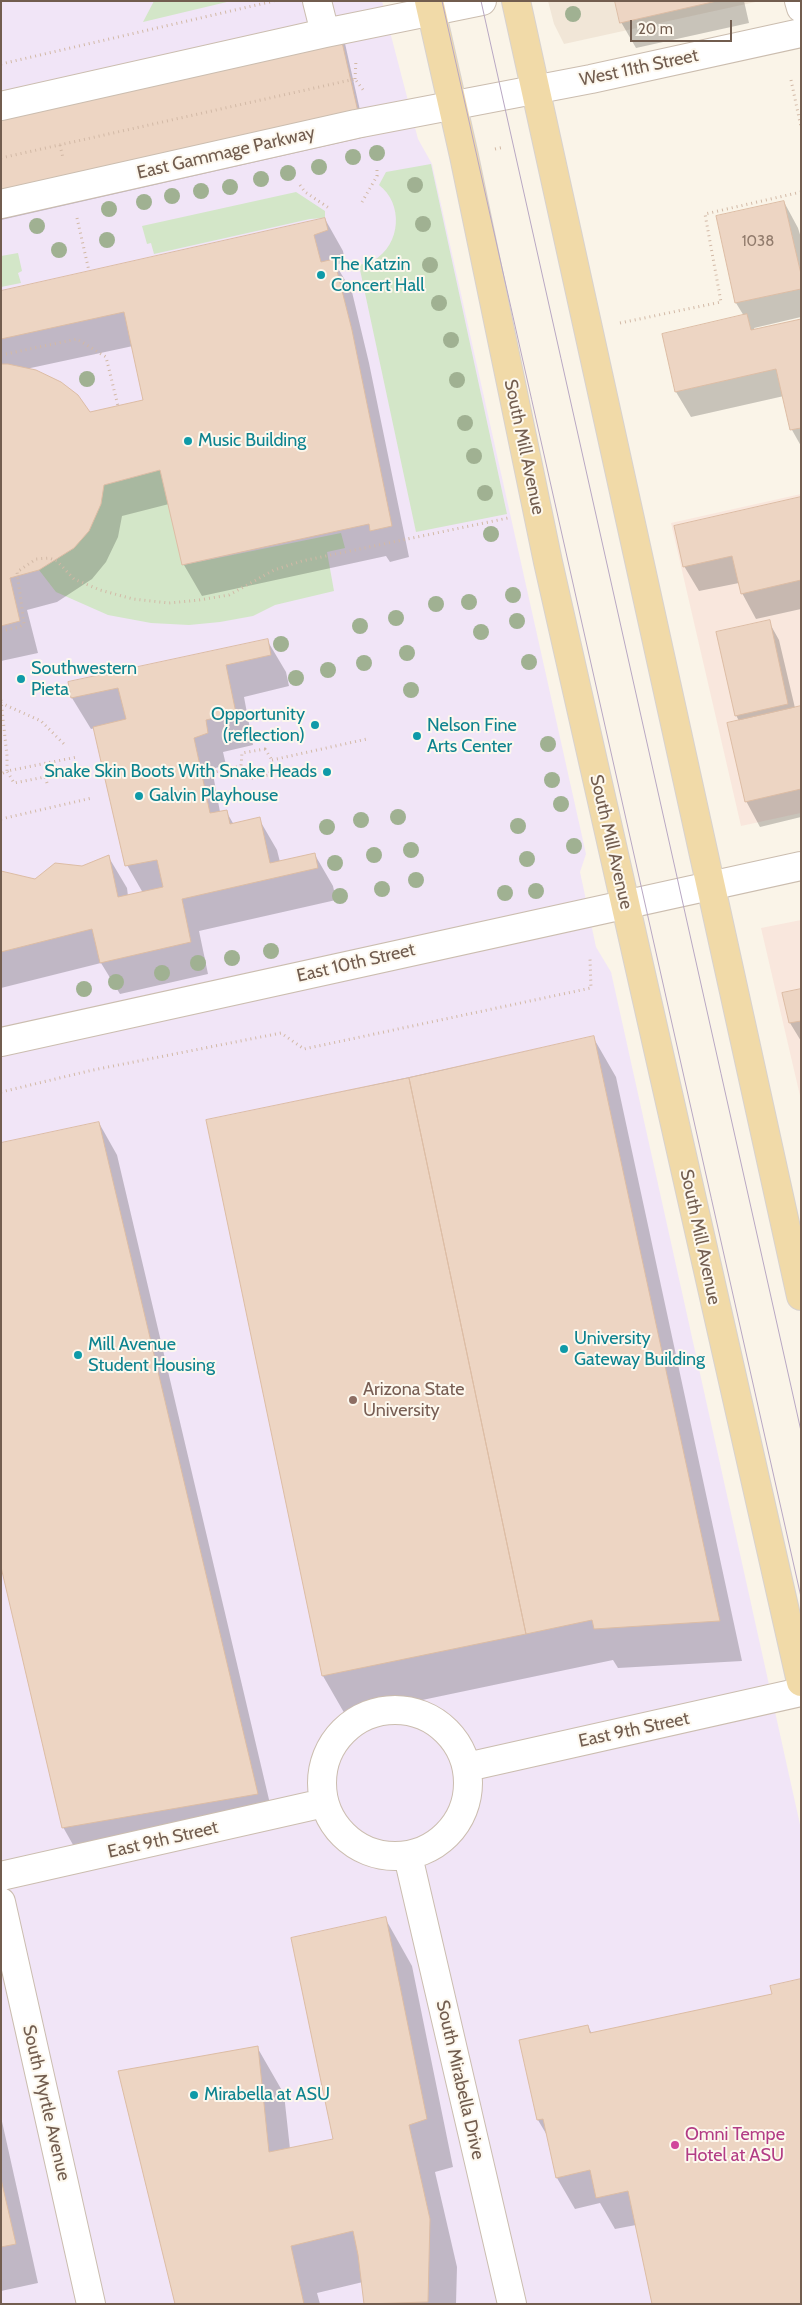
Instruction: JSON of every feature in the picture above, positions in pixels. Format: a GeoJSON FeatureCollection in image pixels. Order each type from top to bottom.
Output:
{"type":"FeatureCollection","features":[{"type":"Feature","properties":{"kind":"main road"},"geometry":{"type":"LineString","coordinates":[[516,1],[801,1296]]}},
{"type":"Feature","properties":{"kind":"main road","name":"South Mill Avenue"},"geometry":{"type":"LineString","coordinates":[[430,7],[548,562],[801,1682]]}},
{"type":"Feature","properties":{"kind":"street"},"geometry":{"type":"LineString","coordinates":[[317,1],[325,33]]}},
{"type":"Feature","properties":{"kind":"street"},"geometry":{"type":"LineString","coordinates":[[1,106],[325,33],[430,7],[482,1]]}},
{"type":"Feature","properties":{"kind":"street"},"geometry":{"type":"LineString","coordinates":[[799,1],[801,8]]}},
{"type":"Feature","properties":{"kind":"street","name":"West 11th Street"},"geometry":{"type":"LineString","coordinates":[[452,104],[535,89],[801,33]]}},
{"type":"Feature","properties":{"kind":"street","name":"East Gammage Parkway"},"geometry":{"type":"LineString","coordinates":[[1,204],[452,104]]}},
{"type":"Feature","properties":{"kind":"street","name":"East 10th Street"},"geometry":{"type":"LineString","coordinates":[[1,1042],[801,866]]}},
{"type":"Feature","properties":{"kind":"street","name":"East 9th Street"},"geometry":{"type":"LineString","coordinates":[[468,1767],[801,1692]]}},
{"type":"Feature","properties":{"kind":"street"},"geometry":{"type":"LineString","coordinates":[[401,1710],[424,1715],[444,1728],[459,1745],[468,1767],[469,1791],[463,1814],[450,1833],[430,1848],[408,1856],[386,1857],[365,1851],[346,1839],[332,1822],[324,1803],[321,1780],[326,1756],[338,1737],[356,1721],[378,1712],[401,1710]]}},
{"type":"Feature","properties":{"kind":"street","name":"East 9th Street"},"geometry":{"type":"LineString","coordinates":[[1,1876],[324,1803]]}},
{"type":"Feature","properties":{"kind":"street","name":"South Mirabella Drive"},"geometry":{"type":"LineString","coordinates":[[408,1856],[512,2304]]}},
{"type":"Feature","properties":{"kind":"street","name":"South Myrtle Avenue"},"geometry":{"type":"LineString","coordinates":[[1,1902],[91,2304]]}},
{"type":"Feature","properties":{"kind":"path"},"geometry":{"type":"LineString","coordinates":[[1,64],[274,1]]}},
{"type":"Feature","properties":{"kind":"path"},"geometry":{"type":"LineString","coordinates":[[1,158],[355,79],[366,93]]}},
{"type":"Feature","properties":{"kind":"path"},"geometry":{"type":"LineString","coordinates":[[791,80],[801,127]]}},
{"type":"Feature","properties":{"kind":"path"},"geometry":{"type":"LineString","coordinates":[[362,202],[377,176],[377,168]]}},
{"type":"Feature","properties":{"kind":"path"},"geometry":{"type":"LineString","coordinates":[[300,185],[305,192],[330,208]]}},
{"type":"Feature","properties":{"kind":"path"},"geometry":{"type":"LineString","coordinates":[[618,323],[721,302],[704,214],[801,192]]}},
{"type":"Feature","properties":{"kind":"path"},"geometry":{"type":"LineString","coordinates":[[75,210],[89,271]]}},
{"type":"Feature","properties":{"kind":"path"},"geometry":{"type":"LineString","coordinates":[[1,355],[77,339],[106,357],[118,406]]}},
{"type":"Feature","properties":{"kind":"path"},"geometry":{"type":"LineString","coordinates":[[1,631],[24,624],[17,572],[36,559],[49,558],[57,561],[74,579],[100,590],[133,599],[169,603],[229,594],[274,570],[302,560],[516,516]]}},
{"type":"Feature","properties":{"kind":"path"},"geometry":{"type":"LineString","coordinates":[[1,702],[41,721],[65,745]]}},
{"type":"Feature","properties":{"kind":"path"},"geometry":{"type":"LineString","coordinates":[[1,702],[7,756],[6,770],[14,783],[45,777],[46,783]]}},
{"type":"Feature","properties":{"kind":"path"},"geometry":{"type":"LineString","coordinates":[[272,760],[366,739]]}},
{"type":"Feature","properties":{"kind":"path"},"geometry":{"type":"LineString","coordinates":[[265,749],[272,760],[269,775],[255,778],[248,779],[241,766],[242,753],[265,749]]}},
{"type":"Feature","properties":{"kind":"path"},"geometry":{"type":"LineString","coordinates":[[1,774],[6,770],[77,757]]}},
{"type":"Feature","properties":{"kind":"path"},"geometry":{"type":"LineString","coordinates":[[202,775],[241,766]]}},
{"type":"Feature","properties":{"kind":"path"},"geometry":{"type":"LineString","coordinates":[[1,819],[92,798]]}},
{"type":"Feature","properties":{"kind":"path"},"geometry":{"type":"LineString","coordinates":[[1,1092],[92,1070],[282,1034],[304,1049],[591,988],[590,959]]}},
{"type":"Feature","properties":{"kind":"shaded area","name":"Arizona State University"},"geometry":{"type":"Polygon","coordinates":[[[1,1],[382,1],[418,139],[432,164],[586,854],[580,872],[596,947],[611,972],[801,1829],[801,2304],[1,2304],[1,1]]]}},
{"type":"Feature","properties":{"kind":"shaded area"},"geometry":{"type":"Polygon","coordinates":[[[548,1],[760,1],[564,44],[554,24],[548,1]]]}},
{"type":"Feature","properties":{"kind":"shaded area"},"geometry":{"type":"Polygon","coordinates":[[[801,494],[801,813],[741,826],[671,523],[801,494]]]}},
{"type":"Feature","properties":{"kind":"shaded area"},"geometry":{"type":"Polygon","coordinates":[[[801,920],[801,1100],[761,928],[801,920]]]}},
{"type":"Feature","properties":{"kind":"green space"},"geometry":{"type":"Polygon","coordinates":[[[154,1],[231,1],[143,22],[154,1]]]}},
{"type":"Feature","properties":{"kind":"green space"},"geometry":{"type":"Polygon","coordinates":[[[431,164],[507,514],[416,532],[359,265],[373,261],[383,254],[394,234],[396,223],[392,202],[379,185],[386,172],[431,164]]]}},
{"type":"Feature","properties":{"kind":"green space"},"geometry":{"type":"Polygon","coordinates":[[[296,192],[325,211],[325,218],[310,219],[154,254],[151,243],[147,244],[142,226],[296,192]]]}},
{"type":"Feature","properties":{"kind":"green space"},"geometry":{"type":"Polygon","coordinates":[[[18,253],[22,271],[18,273],[21,283],[1,287],[1,256],[18,253]]]}},
{"type":"Feature","properties":{"kind":"green space"},"geometry":{"type":"Polygon","coordinates":[[[160,470],[183,565],[341,533],[345,548],[327,552],[334,591],[275,605],[253,616],[189,625],[151,623],[108,615],[56,592],[39,570],[74,548],[104,485],[160,470]]]}},
{"type":"Feature","properties":{"kind":"building"},"geometry":{"type":"Polygon","coordinates":[[[615,1],[717,1],[620,23],[615,1]]]}},
{"type":"Feature","properties":{"kind":"building"},"geometry":{"type":"Polygon","coordinates":[[[339,29],[362,129],[1,210],[1,106],[339,29]]]}},
{"type":"Feature","properties":{"kind":"building"},"geometry":{"type":"Polygon","coordinates":[[[784,201],[801,274],[801,289],[735,303],[716,216],[784,201]]]}},
{"type":"Feature","properties":{"kind":"building","name":"Music Building"},"geometry":{"type":"Polygon","coordinates":[[[325,218],[328,230],[314,235],[321,262],[334,259],[352,330],[392,526],[370,531],[369,524],[182,565],[160,470],[104,485],[101,504],[89,531],[74,548],[39,570],[10,578],[20,621],[1,626],[1,364],[36,370],[61,382],[78,395],[90,412],[143,400],[124,312],[1,339],[1,291],[325,218]]]}},
{"type":"Feature","properties":{"kind":"building"},"geometry":{"type":"Polygon","coordinates":[[[747,314],[751,330],[801,319],[801,428],[790,430],[776,369],[675,392],[662,334],[747,314]]]}},
{"type":"Feature","properties":{"kind":"building"},"geometry":{"type":"Polygon","coordinates":[[[801,497],[801,580],[741,594],[732,556],[683,567],[674,526],[801,497]]]}},
{"type":"Feature","properties":{"kind":"building"},"geometry":{"type":"Polygon","coordinates":[[[770,620],[788,704],[735,716],[716,632],[770,620]]]}},
{"type":"Feature","properties":{"kind":"building"},"geometry":{"type":"Polygon","coordinates":[[[268,639],[271,655],[226,665],[236,713],[206,720],[208,733],[194,738],[210,813],[227,810],[230,824],[260,817],[270,863],[315,853],[318,868],[182,899],[191,942],[100,963],[92,929],[1,952],[1,871],[35,879],[55,863],[82,866],[109,855],[118,897],[163,887],[157,860],[125,866],[93,727],[126,719],[118,688],[71,698],[68,682],[268,639]]]}},
{"type":"Feature","properties":{"kind":"building"},"geometry":{"type":"Polygon","coordinates":[[[801,706],[801,789],[745,802],[727,723],[801,706]]]}},
{"type":"Feature","properties":{"kind":"building"},"geometry":{"type":"Polygon","coordinates":[[[801,989],[801,1021],[789,1023],[782,993],[801,989]]]}},
{"type":"Feature","properties":{"kind":"building","name":"University Gateway Building"},"geometry":{"type":"Polygon","coordinates":[[[594,1036],[720,1621],[594,1629],[592,1620],[526,1634],[409,1078],[594,1036]]]}},
{"type":"Feature","properties":{"kind":"building"},"geometry":{"type":"Polygon","coordinates":[[[409,1078],[526,1634],[322,1676],[206,1120],[409,1078]]]}},
{"type":"Feature","properties":{"kind":"building","name":"Mill Avenue Student Housing"},"geometry":{"type":"Polygon","coordinates":[[[99,1122],[258,1794],[62,1828],[1,1567],[1,1143],[99,1122]]]}},
{"type":"Feature","properties":{"kind":"building","name":"Mirabella at ASU"},"geometry":{"type":"Polygon","coordinates":[[[386,1917],[427,2119],[409,2125],[430,2219],[428,2302],[364,2304],[353,2231],[291,2246],[304,2304],[175,2304],[118,2071],[258,2046],[269,2152],[333,2139],[291,1938],[386,1917]]]}},
{"type":"Feature","properties":{"kind":"building","name":"Omni Tempe Hotel at ASU"},"geometry":{"type":"Polygon","coordinates":[[[801,1979],[801,2304],[652,2304],[628,2191],[596,2198],[590,2170],[556,2178],[543,2119],[537,2120],[519,2040],[588,2025],[590,2033],[772,1994],[770,1986],[801,1979]]]}},
{"type":"Feature","properties":{"kind":"building"},"geometry":{"type":"Polygon","coordinates":[[[1,2179],[16,2244],[1,2247],[1,2179]]]}},
{"type":"Feature","properties":{"kind":"tram line"},"geometry":{"type":"LineString","coordinates":[[442,1],[801,1597]]}},
{"type":"Feature","properties":{"kind":"tram line"},"geometry":{"type":"LineString","coordinates":[[481,1],[801,1431]]}},
{"type":"Feature","properties":{"kind":"place","name":"The Katzin Concert Hall"},"geometry":{"type":"Point","coordinates":[321,275]}},
{"type":"Feature","properties":{"kind":"place","name":"Music Building"},"geometry":{"type":"Point","coordinates":[188,441]}},
{"type":"Feature","properties":{"kind":"place","name":"Southwestern Pieta"},"geometry":{"type":"Point","coordinates":[21,679]}},
{"type":"Feature","properties":{"kind":"place","name":"Opportunity (reflection)"},"geometry":{"type":"Point","coordinates":[315,725]}},
{"type":"Feature","properties":{"kind":"place","name":"Nelson Fine Arts Center"},"geometry":{"type":"Point","coordinates":[417,736]}},
{"type":"Feature","properties":{"kind":"place","name":"Snake Skin Boots With Snake Heads"},"geometry":{"type":"Point","coordinates":[327,772]}},
{"type":"Feature","properties":{"kind":"place","name":"Galvin Playhouse"},"geometry":{"type":"Point","coordinates":[139,796]}},
{"type":"Feature","properties":{"kind":"place","name":"University Gateway Building"},"geometry":{"type":"Point","coordinates":[564,1349]}},
{"type":"Feature","properties":{"kind":"place","name":"Mill Avenue Student Housing"},"geometry":{"type":"Point","coordinates":[78,1355]}},
{"type":"Feature","properties":{"kind":"place","name":"Arizona State University"},"geometry":{"type":"Point","coordinates":[353,1400]}},
{"type":"Feature","properties":{"kind":"place","name":"Mirabella at ASU"},"geometry":{"type":"Point","coordinates":[194,2095]}},
{"type":"Feature","properties":{"kind":"place","name":"Omni Tempe Hotel at ASU"},"geometry":{"type":"Point","coordinates":[675,2145]}}]}
